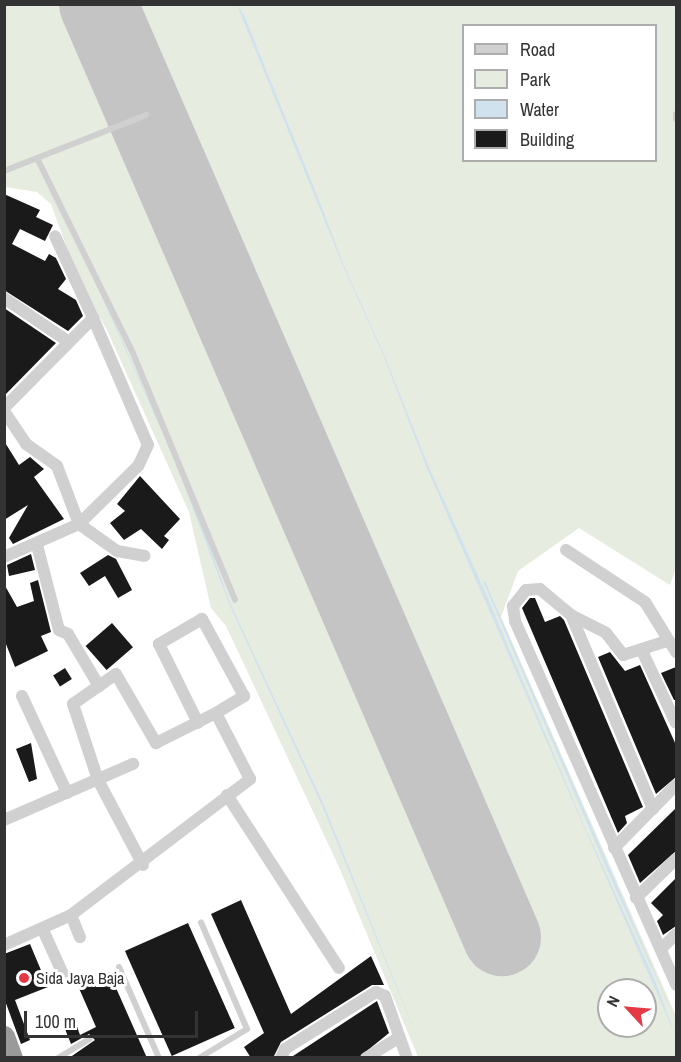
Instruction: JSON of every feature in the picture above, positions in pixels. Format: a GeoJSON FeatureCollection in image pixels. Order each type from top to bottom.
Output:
{"type":"FeatureCollection","features":[{"type":"Feature","properties":{"kind":"highway"},"geometry":{"type":"LineString","coordinates":[[4,1036],[12,1058]]}},
{"type":"Feature","properties":{"kind":"street"},"geometry":{"type":"LineString","coordinates":[[4,557],[37,545],[79,525],[138,466],[148,445],[55,237]]}},
{"type":"Feature","properties":{"kind":"street"},"geometry":{"type":"LineString","coordinates":[[4,298],[69,342]]}},
{"type":"Feature","properties":{"kind":"street"},"geometry":{"type":"LineString","coordinates":[[93,318],[4,409],[20,437],[57,466],[79,525],[117,551],[145,556]]}},
{"type":"Feature","properties":{"kind":"street"},"geometry":{"type":"LineString","coordinates":[[37,545],[59,630],[68,634],[99,686]]}},
{"type":"Feature","properties":{"kind":"street"},"geometry":{"type":"LineString","coordinates":[[566,550],[645,602],[667,641],[676,652]]}},
{"type":"Feature","properties":{"kind":"street"},"geometry":{"type":"LineString","coordinates":[[667,641],[643,653],[620,654],[606,633],[571,615],[533,587],[519,594],[511,610],[676,986]]}},
{"type":"Feature","properties":{"kind":"street"},"geometry":{"type":"LineString","coordinates":[[571,615],[653,809]]}},
{"type":"Feature","properties":{"kind":"street"},"geometry":{"type":"LineString","coordinates":[[143,865],[98,780],[73,705],[116,674],[151,741],[160,743],[198,723],[216,713],[244,696],[202,619],[159,644],[198,723]]}},
{"type":"Feature","properties":{"kind":"street"},"geometry":{"type":"LineString","coordinates":[[643,653],[676,723]]}},
{"type":"Feature","properties":{"kind":"street"},"geometry":{"type":"LineString","coordinates":[[22,696],[67,793]]}},
{"type":"Feature","properties":{"kind":"street"},"geometry":{"type":"LineString","coordinates":[[4,945],[43,930],[71,915],[143,865],[250,775],[216,713]]}},
{"type":"Feature","properties":{"kind":"street"},"geometry":{"type":"LineString","coordinates":[[4,820],[133,764]]}},
{"type":"Feature","properties":{"kind":"street"},"geometry":{"type":"LineString","coordinates":[[614,848],[676,785]]}},
{"type":"Feature","properties":{"kind":"street"},"geometry":{"type":"LineString","coordinates":[[227,795],[339,968]]}},
{"type":"Feature","properties":{"kind":"street"},"geometry":{"type":"LineString","coordinates":[[636,898],[676,859]]}},
{"type":"Feature","properties":{"kind":"street"},"geometry":{"type":"LineString","coordinates":[[71,915],[80,937]]}},
{"type":"Feature","properties":{"kind":"street"},"geometry":{"type":"LineString","coordinates":[[43,930],[63,974]]}},
{"type":"Feature","properties":{"kind":"street"},"geometry":{"type":"LineString","coordinates":[[661,950],[676,934]]}},
{"type":"Feature","properties":{"kind":"street"},"geometry":{"type":"LineString","coordinates":[[281,1058],[285,1049],[376,992],[385,996],[407,1058]]}},
{"type":"Feature","properties":{"kind":"street"},"geometry":{"type":"LineString","coordinates":[[366,1058],[399,1037]]}},
{"type":"Feature","properties":{"kind":"lane"},"geometry":{"type":"LineString","coordinates":[[676,114],[676,119]]}},
{"type":"Feature","properties":{"kind":"lane"},"geometry":{"type":"LineString","coordinates":[[4,171],[38,160],[146,115]]}},
{"type":"Feature","properties":{"kind":"lane"},"geometry":{"type":"LineString","coordinates":[[38,160],[137,361],[235,600]]}},
{"type":"Feature","properties":{"kind":"lane"},"geometry":{"type":"LineString","coordinates":[[199,1058],[248,1029],[201,922]]}},
{"type":"Feature","properties":{"kind":"lane"},"geometry":{"type":"LineString","coordinates":[[119,967],[159,1058]]}},
{"type":"Feature","properties":{"kind":"lane"},"geometry":{"type":"LineString","coordinates":[[58,1058],[69,1047],[90,1039]]}},
{"type":"Feature","properties":{"kind":"green space"},"geometry":{"type":"Polygon","coordinates":[[[5,5],[69,5],[479,947],[526,926],[127,5],[676,5],[676,568],[670,585],[579,528],[518,571],[501,617],[676,1016],[676,1057],[418,1057],[339,867],[226,626],[211,608],[189,512],[106,328],[80,284],[51,204],[37,192],[5,187],[5,5]]]}},
{"type":"Feature","properties":{"kind":"water"},"geometry":{"type":"Polygon","coordinates":[[[237,5],[244,15],[342,261],[385,357],[428,465],[487,596],[583,823],[654,978],[650,978],[426,466],[384,357],[341,261],[237,5]]]}},
{"type":"Feature","properties":{"kind":"water"},"geometry":{"type":"Polygon","coordinates":[[[35,165],[87,262],[174,456],[231,605],[324,805],[425,1057],[322,806],[230,606],[173,456],[87,264],[35,165]]]}},
{"type":"Feature","properties":{"kind":"water"},"geometry":{"type":"Polygon","coordinates":[[[483,581],[485,581],[676,1021],[612,881],[483,581]]]}},
{"type":"Feature","properties":{"kind":"water"},"geometry":{"type":"Polygon","coordinates":[[[657,986],[676,1037],[657,994],[657,986]]]}},
{"type":"Feature","properties":{"kind":"building"},"geometry":{"type":"Polygon","coordinates":[[[4,194],[40,210],[36,217],[53,225],[45,241],[20,229],[12,244],[45,261],[49,254],[56,258],[66,279],[58,289],[76,300],[83,316],[68,331],[4,290],[4,194]]]}},
{"type":"Feature","properties":{"kind":"building"},"geometry":{"type":"Polygon","coordinates":[[[4,308],[56,343],[4,396],[4,308]]]}},
{"type":"Feature","properties":{"kind":"building"},"geometry":{"type":"Polygon","coordinates":[[[4,441],[19,465],[30,457],[44,469],[34,477],[64,519],[13,544],[9,538],[28,505],[4,520],[4,441]]]}},
{"type":"Feature","properties":{"kind":"building"},"geometry":{"type":"Polygon","coordinates":[[[140,476],[180,519],[164,536],[169,540],[162,549],[141,529],[124,540],[110,523],[125,511],[117,504],[140,476]]]}},
{"type":"Feature","properties":{"kind":"building"},"geometry":{"type":"Polygon","coordinates":[[[31,554],[35,570],[9,576],[7,565],[31,554]]]}},
{"type":"Feature","properties":{"kind":"building"},"geometry":{"type":"Polygon","coordinates":[[[108,555],[116,559],[132,590],[118,598],[105,576],[89,586],[80,573],[108,555]]]}},
{"type":"Feature","properties":{"kind":"building"},"geometry":{"type":"Polygon","coordinates":[[[38,580],[51,632],[41,636],[48,651],[15,667],[4,639],[4,584],[17,607],[34,601],[30,583],[38,580]]]}},
{"type":"Feature","properties":{"kind":"building"},"geometry":{"type":"Polygon","coordinates":[[[530,598],[535,598],[545,622],[560,616],[564,620],[643,807],[625,816],[627,823],[618,833],[522,608],[530,598]]]}},
{"type":"Feature","properties":{"kind":"building"},"geometry":{"type":"Polygon","coordinates":[[[112,623],[133,647],[107,670],[86,646],[112,623]]]}},
{"type":"Feature","properties":{"kind":"building"},"geometry":{"type":"Polygon","coordinates":[[[610,652],[625,671],[640,665],[676,745],[676,777],[656,794],[598,657],[610,652]]]}},
{"type":"Feature","properties":{"kind":"building"},"geometry":{"type":"Polygon","coordinates":[[[676,667],[676,700],[674,700],[661,673],[676,667]]]}},
{"type":"Feature","properties":{"kind":"building"},"geometry":{"type":"Polygon","coordinates":[[[65,668],[72,679],[60,686],[53,675],[65,668]]]}},
{"type":"Feature","properties":{"kind":"building"},"geometry":{"type":"Polygon","coordinates":[[[31,743],[37,779],[29,782],[16,749],[31,743]]]}},
{"type":"Feature","properties":{"kind":"building"},"geometry":{"type":"Polygon","coordinates":[[[676,808],[676,851],[640,883],[628,855],[676,808]]]}},
{"type":"Feature","properties":{"kind":"building"},"geometry":{"type":"Polygon","coordinates":[[[676,878],[676,926],[663,935],[657,921],[663,915],[651,903],[676,878]]]}},
{"type":"Feature","properties":{"kind":"building"},"geometry":{"type":"Polygon","coordinates":[[[241,900],[291,1014],[371,956],[384,985],[372,985],[281,1042],[273,1058],[251,1058],[244,1047],[264,1033],[211,914],[241,900]]]}},
{"type":"Feature","properties":{"kind":"building"},"geometry":{"type":"Polygon","coordinates":[[[188,923],[235,1028],[172,1056],[125,951],[188,923]]]}},
{"type":"Feature","properties":{"kind":"building","name":"Sida Jaya Baja"},"geometry":{"type":"Polygon","coordinates":[[[30,944],[48,987],[15,1000],[30,1040],[21,1044],[4,998],[4,954],[30,944]]]}},
{"type":"Feature","properties":{"kind":"building"},"geometry":{"type":"Polygon","coordinates":[[[109,972],[147,1058],[69,1058],[95,1040],[89,1034],[71,1044],[65,1029],[76,1024],[80,1035],[96,1027],[78,986],[109,972]]]}},
{"type":"Feature","properties":{"kind":"building"},"geometry":{"type":"Polygon","coordinates":[[[377,1001],[389,1033],[358,1058],[290,1058],[377,1001]]]}},
{"type":"Feature","properties":{"kind":"runway"},"geometry":{"type":"LineString","coordinates":[[98,4],[502,937]]}},
{"type":"Feature","properties":{"kind":"place","name":"Sida Jaya Baja"},"geometry":{"type":"Point","coordinates":[24,978]}}]}
